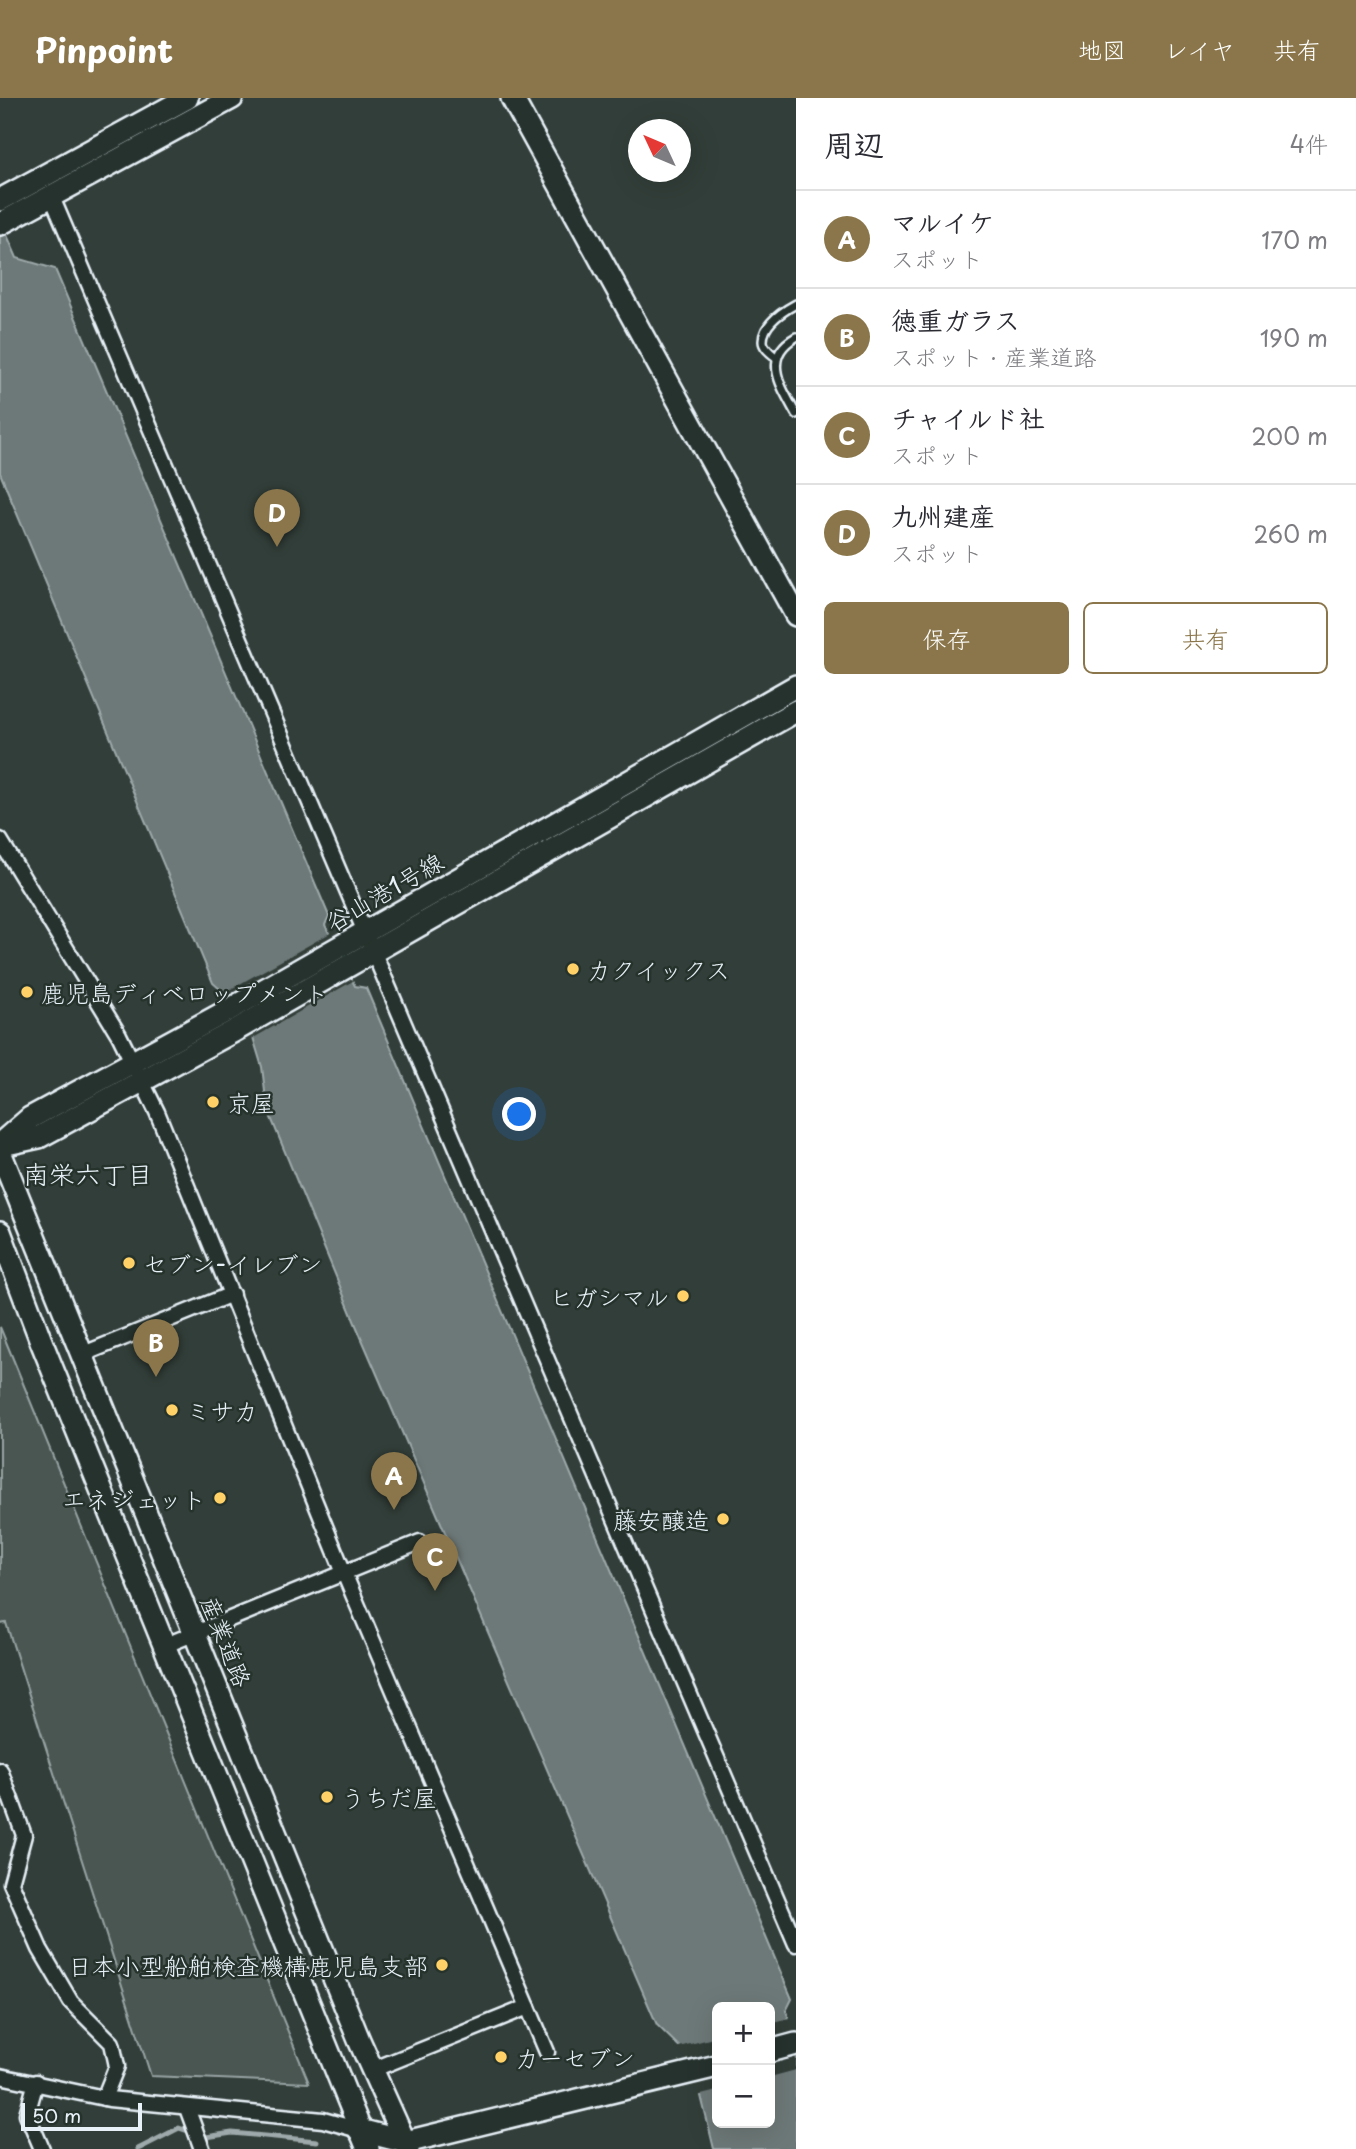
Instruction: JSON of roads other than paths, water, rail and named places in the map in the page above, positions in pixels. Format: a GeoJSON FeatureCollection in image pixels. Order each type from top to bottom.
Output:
{"type":"FeatureCollection","features":[{"type":"Feature","properties":{"kind":"street"},"geometry":{"type":"LineString","coordinates":[[0,224],[13,201],[187,98]]}},
{"type":"Feature","properties":{"kind":"street"},"geometry":{"type":"LineString","coordinates":[[13,201],[51,195],[232,98]]}},
{"type":"Feature","properties":{"kind":"street"},"geometry":{"type":"LineString","coordinates":[[512,98],[796,615]]}},
{"type":"Feature","properties":{"kind":"street"},"geometry":{"type":"LineString","coordinates":[[51,195],[796,1944]]}},
{"type":"Feature","properties":{"kind":"street","name":"谷山港1号線"},"geometry":{"type":"LineString","coordinates":[[0,1145],[30,1118],[136,1072],[230,1021],[344,956],[366,932],[796,686]]}},
{"type":"Feature","properties":{"kind":"street","name":"谷山港1号線"},"geometry":{"type":"LineString","coordinates":[[344,956],[374,952],[796,711]]}},
{"type":"Feature","properties":{"kind":"street"},"geometry":{"type":"LineString","coordinates":[[0,840],[112,1023],[157,1112],[344,1573],[547,2052]]}},
{"type":"Feature","properties":{"kind":"street","name":"産業道路"},"geometry":{"type":"LineString","coordinates":[[0,1152],[372,2070],[407,2146]]}},
{"type":"Feature","properties":{"kind":"street"},"geometry":{"type":"LineString","coordinates":[[0,1231],[46,1354],[364,2139]]}},
{"type":"Feature","properties":{"kind":"street"},"geometry":{"type":"LineString","coordinates":[[81,1355],[232,1294]]}},
{"type":"Feature","properties":{"kind":"street"},"geometry":{"type":"LineString","coordinates":[[166,1646],[420,1542]]}},
{"type":"Feature","properties":{"kind":"street"},"geometry":{"type":"LineString","coordinates":[[0,1770],[24,1835],[11,1883],[40,1949],[71,2002],[112,2043],[117,2066],[104,2098]]}},
{"type":"Feature","properties":{"kind":"street"},"geometry":{"type":"LineString","coordinates":[[372,2070],[528,2007]]}},
{"type":"Feature","properties":{"kind":"street"},"geometry":{"type":"LineString","coordinates":[[775,2050],[796,2044]]}},
{"type":"Feature","properties":{"kind":"street"},"geometry":{"type":"LineString","coordinates":[[0,2076],[104,2098],[323,2120],[364,2139],[407,2146],[712,2067]]}},
{"type":"Feature","properties":{"kind":"street"},"geometry":{"type":"LineString","coordinates":[[36,2082],[27,2114],[41,2149]]}},
{"type":"Feature","properties":{"kind":"street"},"geometry":{"type":"LineString","coordinates":[[187,2108],[200,2143]]}},
{"type":"Feature","properties":{"kind":"lane"},"geometry":{"type":"LineString","coordinates":[[777,358],[766,348],[763,340],[768,326],[786,309],[796,304]]}},
{"type":"Feature","properties":{"kind":"lane"},"geometry":{"type":"LineString","coordinates":[[795,411],[775,371],[777,358],[789,341],[796,337]]}},
{"type":"Feature","properties":{"kind":"waterway"},"geometry":{"type":"LineString","coordinates":[[138,2149],[179,2128],[206,2137],[232,2133],[317,2141]]}},
{"type":"Feature","properties":{"kind":"waterway"},"geometry":{"type":"LineString","coordinates":[[206,2137],[210,2149]]}},
{"type":"Feature","properties":{"kind":"place","name":"九州建産"},"geometry":{"type":"Point","coordinates":[277,547]}},
{"type":"Feature","properties":{"kind":"place","name":"カクイックス"},"geometry":{"type":"Point","coordinates":[573,969]}},
{"type":"Feature","properties":{"kind":"place","name":"鹿児島ディベロップメント"},"geometry":{"type":"Point","coordinates":[27,992]}},
{"type":"Feature","properties":{"kind":"place","name":"京屋"},"geometry":{"type":"Point","coordinates":[213,1102]}},
{"type":"Feature","properties":{"kind":"place","name":"セブン-イレブン"},"geometry":{"type":"Point","coordinates":[129,1263]}},
{"type":"Feature","properties":{"kind":"place","name":"ヒガシマル"},"geometry":{"type":"Point","coordinates":[683,1296]}},
{"type":"Feature","properties":{"kind":"place","name":"徳重ガラス"},"geometry":{"type":"Point","coordinates":[156,1377]}},
{"type":"Feature","properties":{"kind":"place","name":"ミサカ"},"geometry":{"type":"Point","coordinates":[172,1410]}},
{"type":"Feature","properties":{"kind":"place","name":"エネジェット"},"geometry":{"type":"Point","coordinates":[220,1498]}},
{"type":"Feature","properties":{"kind":"place","name":"マルイケ"},"geometry":{"type":"Point","coordinates":[394,1510]}},
{"type":"Feature","properties":{"kind":"place","name":"藤安醸造"},"geometry":{"type":"Point","coordinates":[723,1519]}},
{"type":"Feature","properties":{"kind":"place","name":"チャイルド社"},"geometry":{"type":"Point","coordinates":[435,1591]}},
{"type":"Feature","properties":{"kind":"place","name":"うちだ屋"},"geometry":{"type":"Point","coordinates":[327,1797]}},
{"type":"Feature","properties":{"kind":"place","name":"日本小型船舶検査機構鹿児島支部"},"geometry":{"type":"Point","coordinates":[442,1965]}},
{"type":"Feature","properties":{"kind":"place","name":"カーセブン"},"geometry":{"type":"Point","coordinates":[501,2057]}},
{"type":"Feature","properties":{"kind":"district","name":"南栄六丁目"},"geometry":{"type":"Point","coordinates":[88,1173]}}]}
